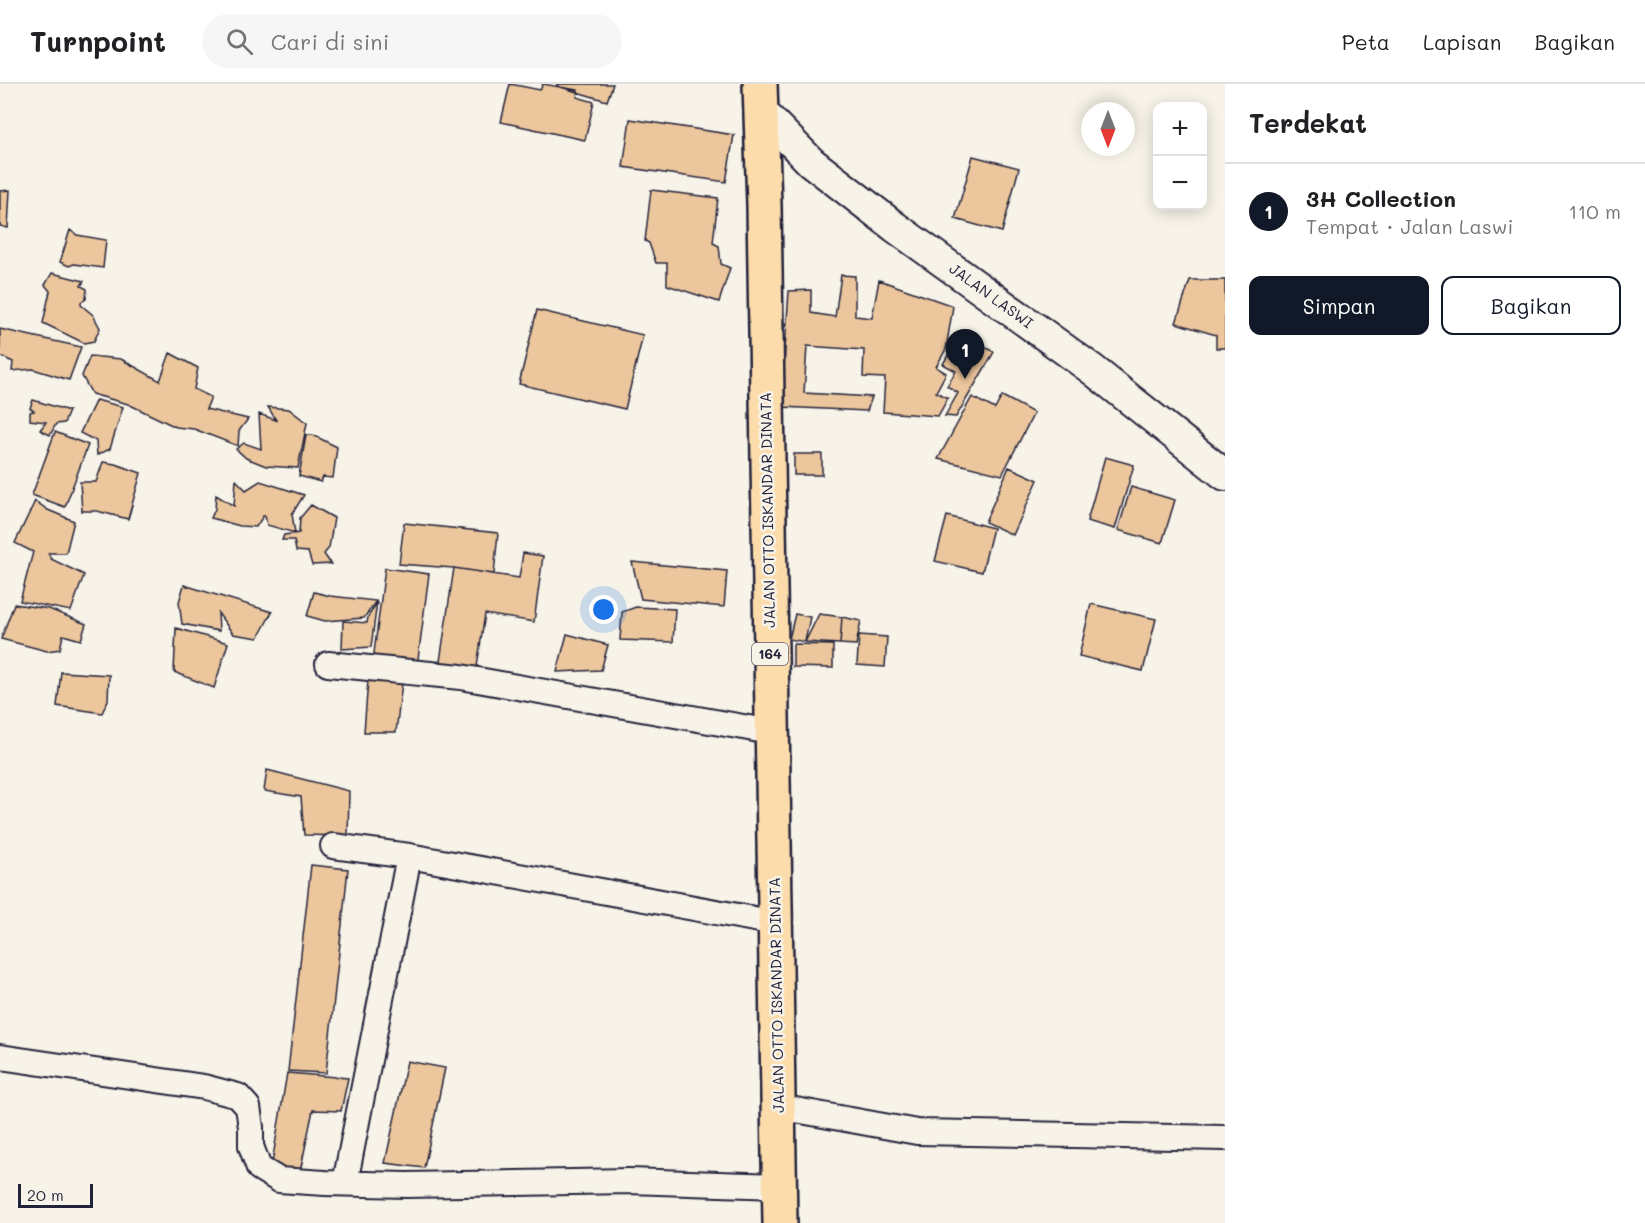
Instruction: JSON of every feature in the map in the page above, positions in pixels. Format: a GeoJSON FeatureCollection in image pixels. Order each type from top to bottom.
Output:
{"type":"FeatureCollection","features":[{"type":"Feature","properties":{"kind":"main road","name":"JALAN OTTO ISKANDAR DINATA"},"geometry":{"type":"LineString","coordinates":[[761,98],[780,1223]]}},
{"type":"Feature","properties":{"kind":"street","name":"JALAN LASWI"},"geometry":{"type":"LineString","coordinates":[[761,98],[812,162],[895,227],[1093,370],[1225,475]]}},
{"type":"Feature","properties":{"kind":"street"},"geometry":{"type":"LineString","coordinates":[[328,664],[461,677],[771,732]]}},
{"type":"Feature","properties":{"kind":"street"},"geometry":{"type":"LineString","coordinates":[[333,846],[409,856],[776,923]]}},
{"type":"Feature","properties":{"kind":"street"},"geometry":{"type":"LineString","coordinates":[[345,1183],[409,856]]}},
{"type":"Feature","properties":{"kind":"street"},"geometry":{"type":"LineString","coordinates":[[0,1057],[204,1087],[238,1096],[248,1107],[251,1146],[259,1168],[279,1180],[407,1185],[629,1181],[778,1186]]}},
{"type":"Feature","properties":{"kind":"street"},"geometry":{"type":"LineString","coordinates":[[779,1107],[917,1132],[1225,1138]]}},
{"type":"Feature","properties":{"kind":"building"},"geometry":{"type":"Polygon","coordinates":[[[510,84],[540,90],[543,84],[578,90],[577,97],[594,102],[585,140],[501,122],[510,84]]]}},
{"type":"Feature","properties":{"kind":"building"},"geometry":{"type":"Polygon","coordinates":[[[557,84],[613,84],[607,101],[557,86],[557,84]]]}},
{"type":"Feature","properties":{"kind":"building"},"geometry":{"type":"Polygon","coordinates":[[[630,119],[734,135],[726,182],[623,167],[630,119]]]}},
{"type":"Feature","properties":{"kind":"building"},"geometry":{"type":"Polygon","coordinates":[[[973,156],[1019,168],[1002,232],[955,219],[973,156]]]}},
{"type":"Feature","properties":{"kind":"building"},"geometry":{"type":"Polygon","coordinates":[[[10,190],[8,228],[0,226],[0,191],[10,190]]]}},
{"type":"Feature","properties":{"kind":"building"},"geometry":{"type":"Polygon","coordinates":[[[651,190],[718,198],[713,243],[719,246],[721,264],[730,268],[719,302],[667,285],[667,263],[656,263],[649,243],[645,241],[651,190]]]}},
{"type":"Feature","properties":{"kind":"building"},"geometry":{"type":"Polygon","coordinates":[[[70,230],[77,235],[106,240],[103,268],[74,264],[69,266],[60,262],[70,230]]]}},
{"type":"Feature","properties":{"kind":"building"},"geometry":{"type":"Polygon","coordinates":[[[52,273],[84,281],[81,286],[87,289],[86,299],[81,302],[81,305],[93,315],[100,328],[94,341],[84,343],[43,323],[50,291],[45,285],[52,273]]]}},
{"type":"Feature","properties":{"kind":"building"},"geometry":{"type":"Polygon","coordinates":[[[841,275],[855,276],[855,316],[872,318],[879,280],[953,306],[946,349],[936,367],[946,373],[936,392],[948,398],[938,416],[883,412],[885,378],[863,377],[864,350],[807,346],[804,393],[872,397],[867,411],[781,407],[789,291],[811,290],[811,313],[835,317],[841,275]]]}},
{"type":"Feature","properties":{"kind":"building"},"geometry":{"type":"Polygon","coordinates":[[[1190,280],[1225,280],[1225,348],[1216,348],[1216,335],[1176,323],[1190,280]]]}},
{"type":"Feature","properties":{"kind":"building"},"geometry":{"type":"Polygon","coordinates":[[[537,310],[643,335],[625,409],[519,384],[537,310]]]}},
{"type":"Feature","properties":{"kind":"building"},"geometry":{"type":"Polygon","coordinates":[[[0,329],[81,347],[69,380],[33,369],[12,371],[13,362],[0,356],[0,329]]]}},
{"type":"Feature","properties":{"kind":"building"},"geometry":{"type":"Polygon","coordinates":[[[961,333],[994,352],[956,417],[945,416],[958,393],[947,386],[956,371],[943,364],[961,333]]]}},
{"type":"Feature","properties":{"kind":"building"},"geometry":{"type":"Polygon","coordinates":[[[170,353],[198,368],[194,389],[211,397],[206,409],[248,419],[239,431],[238,446],[194,429],[176,427],[128,404],[92,394],[82,376],[90,356],[121,359],[160,381],[170,353]]]}},
{"type":"Feature","properties":{"kind":"building"},"geometry":{"type":"Polygon","coordinates":[[[1002,396],[1034,413],[1002,475],[938,459],[972,397],[995,409],[1002,396]]]}},
{"type":"Feature","properties":{"kind":"building"},"geometry":{"type":"Polygon","coordinates":[[[33,400],[69,411],[64,423],[56,424],[50,435],[40,430],[46,422],[30,420],[30,412],[34,411],[30,408],[33,400]]]}},
{"type":"Feature","properties":{"kind":"building"},"geometry":{"type":"Polygon","coordinates":[[[96,400],[123,407],[110,449],[97,455],[96,441],[80,433],[96,400]]]}},
{"type":"Feature","properties":{"kind":"building"},"geometry":{"type":"Polygon","coordinates":[[[268,407],[289,409],[307,423],[298,468],[266,466],[246,458],[236,449],[244,443],[261,449],[259,414],[276,420],[268,407]]]}},
{"type":"Feature","properties":{"kind":"building"},"geometry":{"type":"Polygon","coordinates":[[[55,432],[88,445],[65,507],[32,495],[55,432]]]}},
{"type":"Feature","properties":{"kind":"building"},"geometry":{"type":"Polygon","coordinates":[[[306,435],[313,435],[337,447],[333,478],[323,477],[321,482],[299,476],[306,435]]]}},
{"type":"Feature","properties":{"kind":"building"},"geometry":{"type":"Polygon","coordinates":[[[794,454],[822,454],[822,475],[794,475],[794,454]]]}},
{"type":"Feature","properties":{"kind":"building"},"geometry":{"type":"Polygon","coordinates":[[[1105,457],[1134,465],[1115,529],[1087,521],[1105,457]]]}},
{"type":"Feature","properties":{"kind":"building"},"geometry":{"type":"Polygon","coordinates":[[[103,462],[141,473],[128,519],[97,511],[82,511],[80,482],[96,482],[103,462]]]}},
{"type":"Feature","properties":{"kind":"building"},"geometry":{"type":"Polygon","coordinates":[[[1009,467],[1038,480],[1013,535],[985,522],[1009,467]]]}},
{"type":"Feature","properties":{"kind":"building"},"geometry":{"type":"Polygon","coordinates":[[[236,480],[246,490],[260,481],[304,495],[292,514],[295,533],[267,525],[265,516],[256,527],[240,526],[211,518],[215,509],[216,495],[234,506],[236,480]]]}},
{"type":"Feature","properties":{"kind":"building"},"geometry":{"type":"Polygon","coordinates":[[[1131,487],[1175,500],[1162,543],[1118,530],[1131,487]]]}},
{"type":"Feature","properties":{"kind":"building"},"geometry":{"type":"Polygon","coordinates":[[[35,501],[48,510],[74,521],[66,553],[48,553],[51,559],[84,575],[71,611],[20,601],[33,552],[15,543],[35,501]]]}},
{"type":"Feature","properties":{"kind":"building"},"geometry":{"type":"Polygon","coordinates":[[[311,505],[334,518],[329,548],[324,554],[331,564],[312,565],[308,552],[296,551],[294,540],[282,540],[284,535],[299,533],[300,518],[311,505]]]}},
{"type":"Feature","properties":{"kind":"building"},"geometry":{"type":"Polygon","coordinates":[[[947,516],[993,528],[982,572],[935,561],[947,516]]]}},
{"type":"Feature","properties":{"kind":"building"},"geometry":{"type":"Polygon","coordinates":[[[404,523],[498,533],[494,574],[399,564],[404,523]]]}},
{"type":"Feature","properties":{"kind":"building"},"geometry":{"type":"Polygon","coordinates":[[[523,553],[543,556],[534,622],[485,614],[476,673],[439,668],[454,568],[519,578],[523,553]]]}},
{"type":"Feature","properties":{"kind":"building"},"geometry":{"type":"Polygon","coordinates":[[[632,562],[727,571],[724,607],[641,599],[632,562]]]}},
{"type":"Feature","properties":{"kind":"building"},"geometry":{"type":"Polygon","coordinates":[[[385,568],[429,574],[417,667],[373,661],[385,568]]]}},
{"type":"Feature","properties":{"kind":"building"},"geometry":{"type":"Polygon","coordinates":[[[184,585],[272,612],[258,638],[233,634],[218,613],[219,631],[182,624],[179,602],[184,585]]]}},
{"type":"Feature","properties":{"kind":"building"},"geometry":{"type":"Polygon","coordinates":[[[314,592],[376,601],[364,618],[325,621],[307,616],[314,592]]]}},
{"type":"Feature","properties":{"kind":"building"},"geometry":{"type":"Polygon","coordinates":[[[377,602],[371,647],[342,649],[343,621],[367,623],[377,602]]]}},
{"type":"Feature","properties":{"kind":"building"},"geometry":{"type":"Polygon","coordinates":[[[14,604],[49,609],[86,624],[81,640],[63,635],[60,649],[47,651],[1,639],[14,604]]]}},
{"type":"Feature","properties":{"kind":"building"},"geometry":{"type":"Polygon","coordinates":[[[1091,604],[1156,619],[1143,671],[1079,656],[1091,604]]]}},
{"type":"Feature","properties":{"kind":"building"},"geometry":{"type":"Polygon","coordinates":[[[636,607],[675,609],[673,642],[620,640],[622,612],[636,607]]]}},
{"type":"Feature","properties":{"kind":"building"},"geometry":{"type":"Polygon","coordinates":[[[795,614],[810,617],[805,642],[789,639],[795,614]]]}},
{"type":"Feature","properties":{"kind":"building"},"geometry":{"type":"Polygon","coordinates":[[[819,614],[842,617],[840,644],[805,642],[819,614]]]}},
{"type":"Feature","properties":{"kind":"building"},"geometry":{"type":"Polygon","coordinates":[[[842,617],[861,621],[856,645],[840,644],[842,617]]]}},
{"type":"Feature","properties":{"kind":"building"},"geometry":{"type":"Polygon","coordinates":[[[176,628],[228,643],[214,688],[174,672],[176,628]]]}},
{"type":"Feature","properties":{"kind":"building"},"geometry":{"type":"Polygon","coordinates":[[[567,634],[608,645],[601,670],[557,672],[567,634]]]}},
{"type":"Feature","properties":{"kind":"building"},"geometry":{"type":"Polygon","coordinates":[[[859,635],[887,637],[885,667],[857,665],[859,635]]]}},
{"type":"Feature","properties":{"kind":"building"},"geometry":{"type":"Polygon","coordinates":[[[793,644],[833,645],[833,668],[793,667],[793,644]]]}},
{"type":"Feature","properties":{"kind":"building"},"geometry":{"type":"Polygon","coordinates":[[[61,672],[109,675],[108,700],[102,713],[57,706],[61,672]]]}},
{"type":"Feature","properties":{"kind":"building"},"geometry":{"type":"Polygon","coordinates":[[[368,680],[402,683],[396,732],[364,732],[368,680]]]}},
{"type":"Feature","properties":{"kind":"building"},"geometry":{"type":"Polygon","coordinates":[[[267,770],[349,791],[348,836],[304,835],[301,797],[264,791],[267,770]]]}},
{"type":"Feature","properties":{"kind":"building"},"geometry":{"type":"Polygon","coordinates":[[[311,865],[348,869],[326,1073],[288,1071],[311,865]]]}},
{"type":"Feature","properties":{"kind":"building"},"geometry":{"type":"Polygon","coordinates":[[[407,1061],[445,1068],[424,1168],[385,1163],[407,1061]]]}},
{"type":"Feature","properties":{"kind":"building"},"geometry":{"type":"Polygon","coordinates":[[[287,1073],[348,1078],[341,1111],[313,1110],[300,1172],[271,1169],[287,1073]]]}},
{"type":"Feature","properties":{"kind":"place","name":"3H Collection"},"geometry":{"type":"Point","coordinates":[965,379]}}]}
